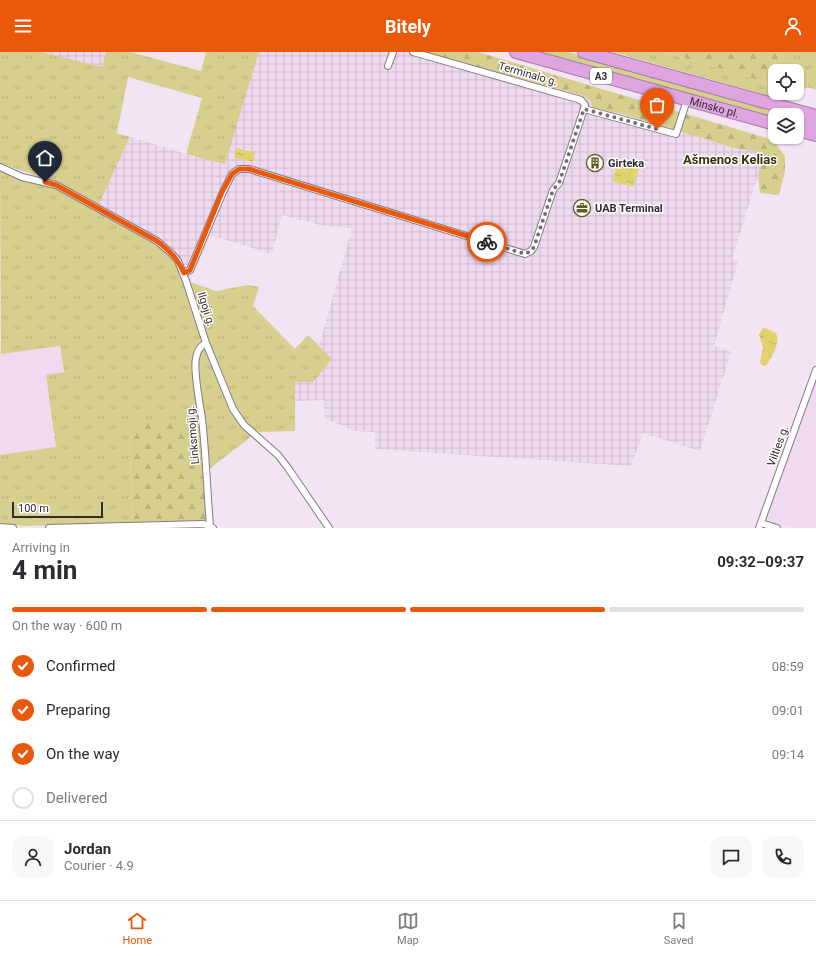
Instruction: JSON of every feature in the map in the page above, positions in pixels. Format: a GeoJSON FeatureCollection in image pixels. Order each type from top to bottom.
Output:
{"type":"FeatureCollection","features":[{"type":"Feature","properties":{"kind":"highway","name":"Minsko pl."},"geometry":{"type":"LineString","coordinates":[[516,52],[768,122]]}},
{"type":"Feature","properties":{"kind":"highway","name":"Minsko pl."},"geometry":{"type":"LineString","coordinates":[[584,52],[816,116]]}},
{"type":"Feature","properties":{"kind":"highway"},"geometry":{"type":"LineString","coordinates":[[804,124],[816,123]]}},
{"type":"Feature","properties":{"kind":"highway"},"geometry":{"type":"LineString","coordinates":[[804,132],[816,135]]}},
{"type":"Feature","properties":{"kind":"street"},"geometry":{"type":"LineString","coordinates":[[388,66],[393,52]]}},
{"type":"Feature","properties":{"kind":"street","name":"Terminalo g."},"geometry":{"type":"LineString","coordinates":[[413,52],[582,100],[585,105],[584,109],[676,134],[687,100]]}},
{"type":"Feature","properties":{"kind":"street"},"geometry":{"type":"LineString","coordinates":[[184,273],[190,270],[222,192],[232,174],[239,169],[249,169],[525,254],[534,247],[553,190],[559,183],[584,109]]}},
{"type":"Feature","properties":{"kind":"street","name":"Ilgoji g."},"geometry":{"type":"LineString","coordinates":[[0,167],[22,177],[56,185],[157,241],[171,253],[178,261],[184,273],[206,343],[233,409],[244,425],[278,455],[329,528]]}},
{"type":"Feature","properties":{"kind":"street","name":"Linksmoji g."},"geometry":{"type":"LineString","coordinates":[[206,343],[200,348],[196,359],[212,527]]}},
{"type":"Feature","properties":{"kind":"street","name":"Vilties g."},"geometry":{"type":"LineString","coordinates":[[760,525],[816,370]]}},
{"type":"Feature","properties":{"kind":"street"},"geometry":{"type":"LineString","coordinates":[[49,528],[203,524],[212,527]]}},
{"type":"Feature","properties":{"kind":"street"},"geometry":{"type":"LineString","coordinates":[[760,525],[777,528]]}},
{"type":"Feature","properties":{"kind":"street"},"geometry":{"type":"LineString","coordinates":[[0,527],[13,528]]}},
{"type":"Feature","properties":{"kind":"shaded area"},"geometry":{"type":"Polygon","coordinates":[[[42,52],[106,52],[102,68],[42,52]]]}},
{"type":"Feature","properties":{"kind":"shaded area"},"geometry":{"type":"Polygon","coordinates":[[[259,52],[424,52],[584,96],[591,102],[593,108],[626,115],[734,148],[764,152],[732,259],[738,261],[714,346],[731,352],[700,451],[643,433],[631,466],[375,449],[375,432],[356,431],[325,419],[324,400],[295,401],[295,382],[332,359],[319,346],[352,228],[324,226],[282,215],[272,254],[210,235],[190,282],[176,254],[170,248],[161,241],[99,204],[130,137],[186,154],[225,163],[259,52]]]}},
{"type":"Feature","properties":{"kind":"shaded area"},"geometry":{"type":"Polygon","coordinates":[[[61,346],[64,372],[46,376],[56,447],[0,455],[0,347],[1,354],[61,346]]]}},
{"type":"Feature","properties":{"kind":"shaded area"},"geometry":{"type":"Polygon","coordinates":[[[816,381],[816,528],[792,528],[765,520],[816,381]]]}},
{"type":"Feature","properties":{"kind":"green space"},"geometry":{"type":"Polygon","coordinates":[[[0,52],[42,52],[102,67],[106,52],[130,52],[201,71],[206,52],[259,52],[225,164],[186,154],[202,98],[128,77],[117,133],[130,137],[99,204],[49,180],[0,163],[0,52]]]}},
{"type":"Feature","properties":{"kind":"green space"},"geometry":{"type":"Polygon","coordinates":[[[424,52],[478,52],[768,139],[768,144],[776,144],[785,156],[785,172],[779,195],[760,193],[758,175],[763,152],[734,148],[626,115],[593,108],[591,102],[584,96],[424,52]]]}},
{"type":"Feature","properties":{"kind":"green space"},"geometry":{"type":"Polygon","coordinates":[[[531,52],[568,52],[769,108],[768,118],[531,52]]]}},
{"type":"Feature","properties":{"kind":"green space"},"geometry":{"type":"Polygon","coordinates":[[[613,52],[664,52],[768,83],[768,95],[613,52]]]}},
{"type":"Feature","properties":{"kind":"green space"},"geometry":{"type":"Polygon","coordinates":[[[664,52],[782,52],[777,64],[768,64],[768,83],[664,52]]]}},
{"type":"Feature","properties":{"kind":"green space"},"geometry":{"type":"Polygon","coordinates":[[[782,52],[816,52],[816,90],[807,87],[804,89],[804,64],[777,64],[782,52]]]}},
{"type":"Feature","properties":{"kind":"green space"},"geometry":{"type":"Polygon","coordinates":[[[0,170],[69,194],[159,247],[174,264],[185,283],[190,282],[216,291],[250,285],[259,287],[253,306],[295,349],[308,335],[332,359],[313,382],[295,382],[295,431],[257,432],[203,474],[199,420],[129,433],[133,522],[26,526],[0,524],[0,455],[56,447],[46,375],[64,372],[60,346],[1,354],[0,170]]]}},
{"type":"Feature","properties":{"kind":"green space"},"geometry":{"type":"Polygon","coordinates":[[[199,420],[206,521],[133,522],[129,432],[133,425],[141,423],[199,420]]]}},
{"type":"Feature","properties":{"kind":"water"},"geometry":{"type":"Polygon","coordinates":[[[237,148],[255,153],[253,162],[235,158],[234,156],[237,148]]]}},
{"type":"Feature","properties":{"kind":"water"},"geometry":{"type":"Polygon","coordinates":[[[618,162],[639,169],[633,187],[612,181],[618,162]]]}},
{"type":"Feature","properties":{"kind":"water"},"geometry":{"type":"Polygon","coordinates":[[[763,328],[776,333],[777,337],[775,350],[767,365],[764,366],[760,363],[763,347],[759,335],[763,328]]]}},
{"type":"Feature","properties":{"kind":"way so far"},"geometry":{"type":"LineString","coordinates":[[487,242],[525,254],[531,251],[534,247],[553,190],[559,183],[584,109],[657,129]]}},
{"type":"Feature","properties":{"kind":"place","name":"Girteka"},"geometry":{"type":"Point","coordinates":[595,163]}},
{"type":"Feature","properties":{"kind":"place","name":"UAB Terminal"},"geometry":{"type":"Point","coordinates":[582,208]}},
{"type":"Feature","properties":{"kind":"district","name":"Ašmenos Kelias"},"geometry":{"type":"Point","coordinates":[730,159]}},
{"type":"Feature","properties":{"kind":"route"},"geometry":{"type":"LineString","coordinates":[[45,182],[56,185],[157,241],[178,261],[184,273],[190,270],[222,192],[232,174],[239,169],[249,169],[487,242]]}}]}
